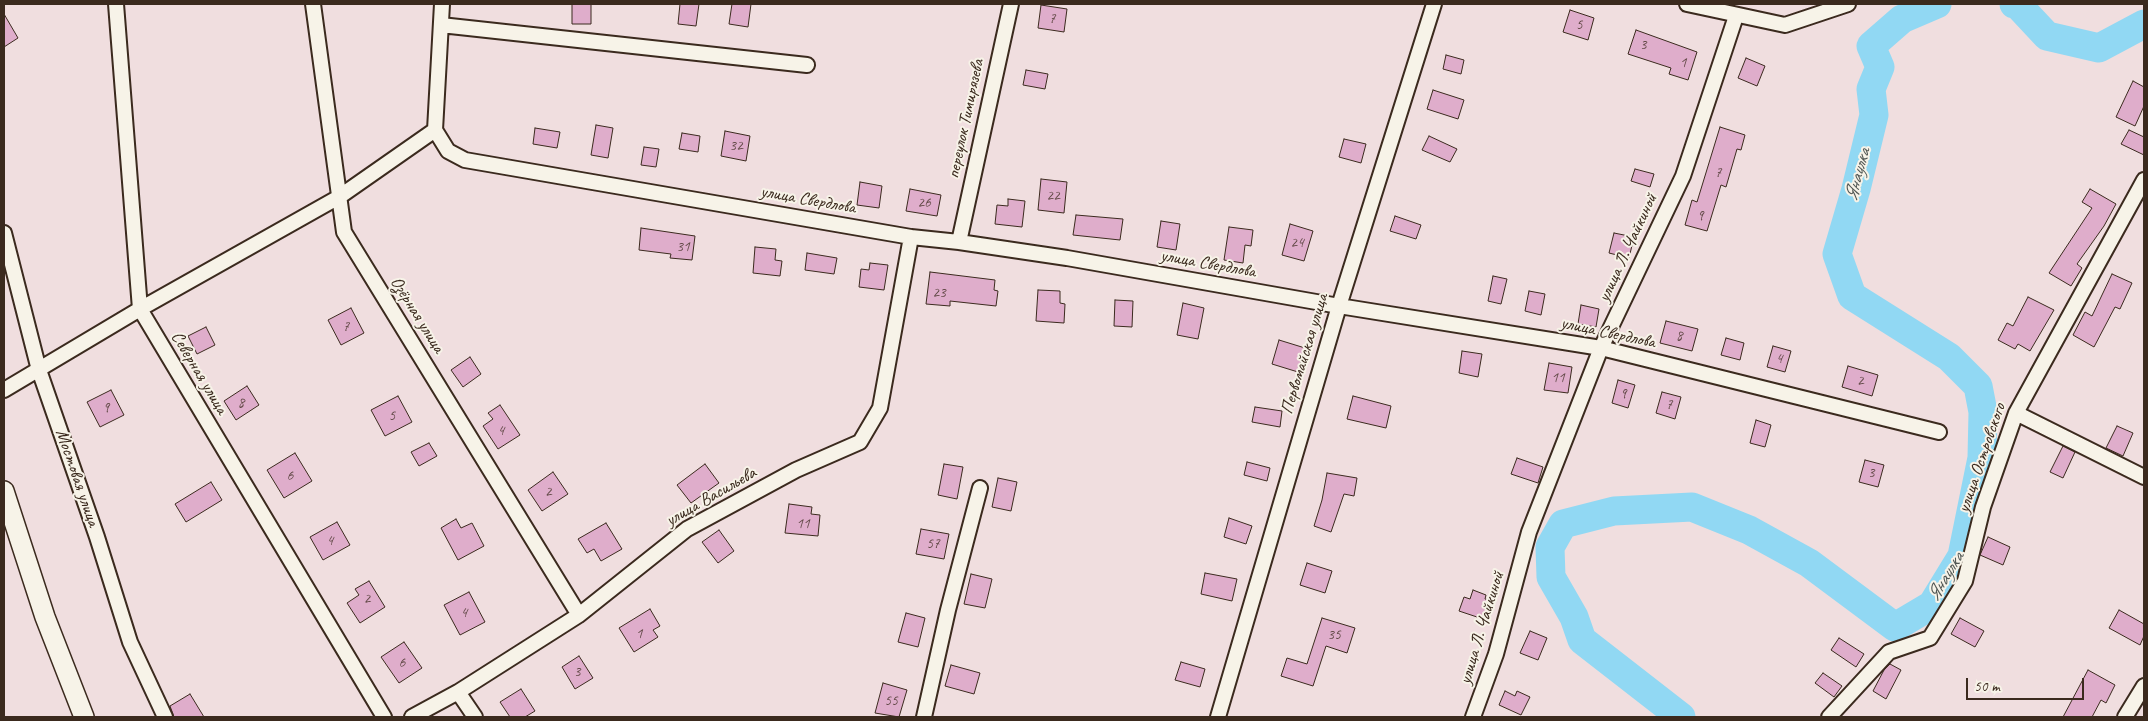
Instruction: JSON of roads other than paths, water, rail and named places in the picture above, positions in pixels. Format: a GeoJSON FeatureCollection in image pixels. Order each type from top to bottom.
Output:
{"type":"FeatureCollection","features":[{"type":"Feature","properties":{"kind":"main road"},"geometry":{"type":"LineString","coordinates":[[4,491],[45,617],[84,717]]}},
{"type":"Feature","properties":{"kind":"street","name":"Северная улица"},"geometry":{"type":"LineString","coordinates":[[116,4],[140,309],[384,717]]}},
{"type":"Feature","properties":{"kind":"street","name":"Озёрная улица"},"geometry":{"type":"LineString","coordinates":[[313,4],[344,232],[578,615]]}},
{"type":"Feature","properties":{"kind":"street"},"geometry":{"type":"LineString","coordinates":[[4,390],[140,309],[339,198],[435,130],[442,4]]}},
{"type":"Feature","properties":{"kind":"street","name":"переулок Тимирязева"},"geometry":{"type":"LineString","coordinates":[[959,242],[1011,4]]}},
{"type":"Feature","properties":{"kind":"street","name":"Первомайская улица"},"geometry":{"type":"LineString","coordinates":[[1218,717],[1339,306],[1434,4]]}},
{"type":"Feature","properties":{"kind":"street"},"geometry":{"type":"LineString","coordinates":[[1687,4],[1736,16],[1786,25],[1848,4]]}},
{"type":"Feature","properties":{"kind":"street","name":"улица Л. Чайкиной"},"geometry":{"type":"LineString","coordinates":[[1473,717],[1496,654],[1529,532],[1601,348],[1684,176],[1736,16]]}},
{"type":"Feature","properties":{"kind":"street"},"geometry":{"type":"LineString","coordinates":[[442,24],[808,65]]}},
{"type":"Feature","properties":{"kind":"street","name":"улица Свердлова"},"geometry":{"type":"LineString","coordinates":[[435,130],[448,151],[465,160],[911,237],[1067,258],[1339,306],[1601,348],[1939,432]]}},
{"type":"Feature","properties":{"kind":"street","name":"улица Островского"},"geometry":{"type":"LineString","coordinates":[[1829,717],[1889,652],[1930,638],[1965,582],[1983,507],[2016,413],[2144,180]]}},
{"type":"Feature","properties":{"kind":"street","name":"Мостовая улица"},"geometry":{"type":"LineString","coordinates":[[4,232],[40,370],[98,537],[130,642],[165,717]]}},
{"type":"Feature","properties":{"kind":"street","name":"улица Васильева"},"geometry":{"type":"LineString","coordinates":[[412,717],[458,692],[578,615],[687,529],[796,470],[860,442],[880,408],[911,237]]}},
{"type":"Feature","properties":{"kind":"street"},"geometry":{"type":"LineString","coordinates":[[2016,413],[2144,477]]}},
{"type":"Feature","properties":{"kind":"street"},"geometry":{"type":"LineString","coordinates":[[924,717],[948,610],[980,488]]}},
{"type":"Feature","properties":{"kind":"street"},"geometry":{"type":"LineString","coordinates":[[2125,717],[2144,686]]}},
{"type":"Feature","properties":{"kind":"street"},"geometry":{"type":"LineString","coordinates":[[458,692],[475,717]]}},
{"type":"Feature","properties":{"kind":"waterway","name":"Янаулка"},"geometry":{"type":"LineString","coordinates":[[1681,717],[1582,640],[1574,617],[1551,577],[1550,547],[1563,524],[1614,511],[1692,507],[1749,530],[1809,563],[1895,627],[1932,605],[1962,556],[1982,458],[1983,412],[1978,386],[1949,357],[1852,296],[1837,254],[1856,189],[1874,115],[1871,89],[1880,67],[1871,46],[1902,19],[1937,4]]}},
{"type":"Feature","properties":{"kind":"waterway","name":"Янаулка"},"geometry":{"type":"LineString","coordinates":[[2014,4],[2018,5],[2047,36],[2099,48],[2144,24]]}}]}
